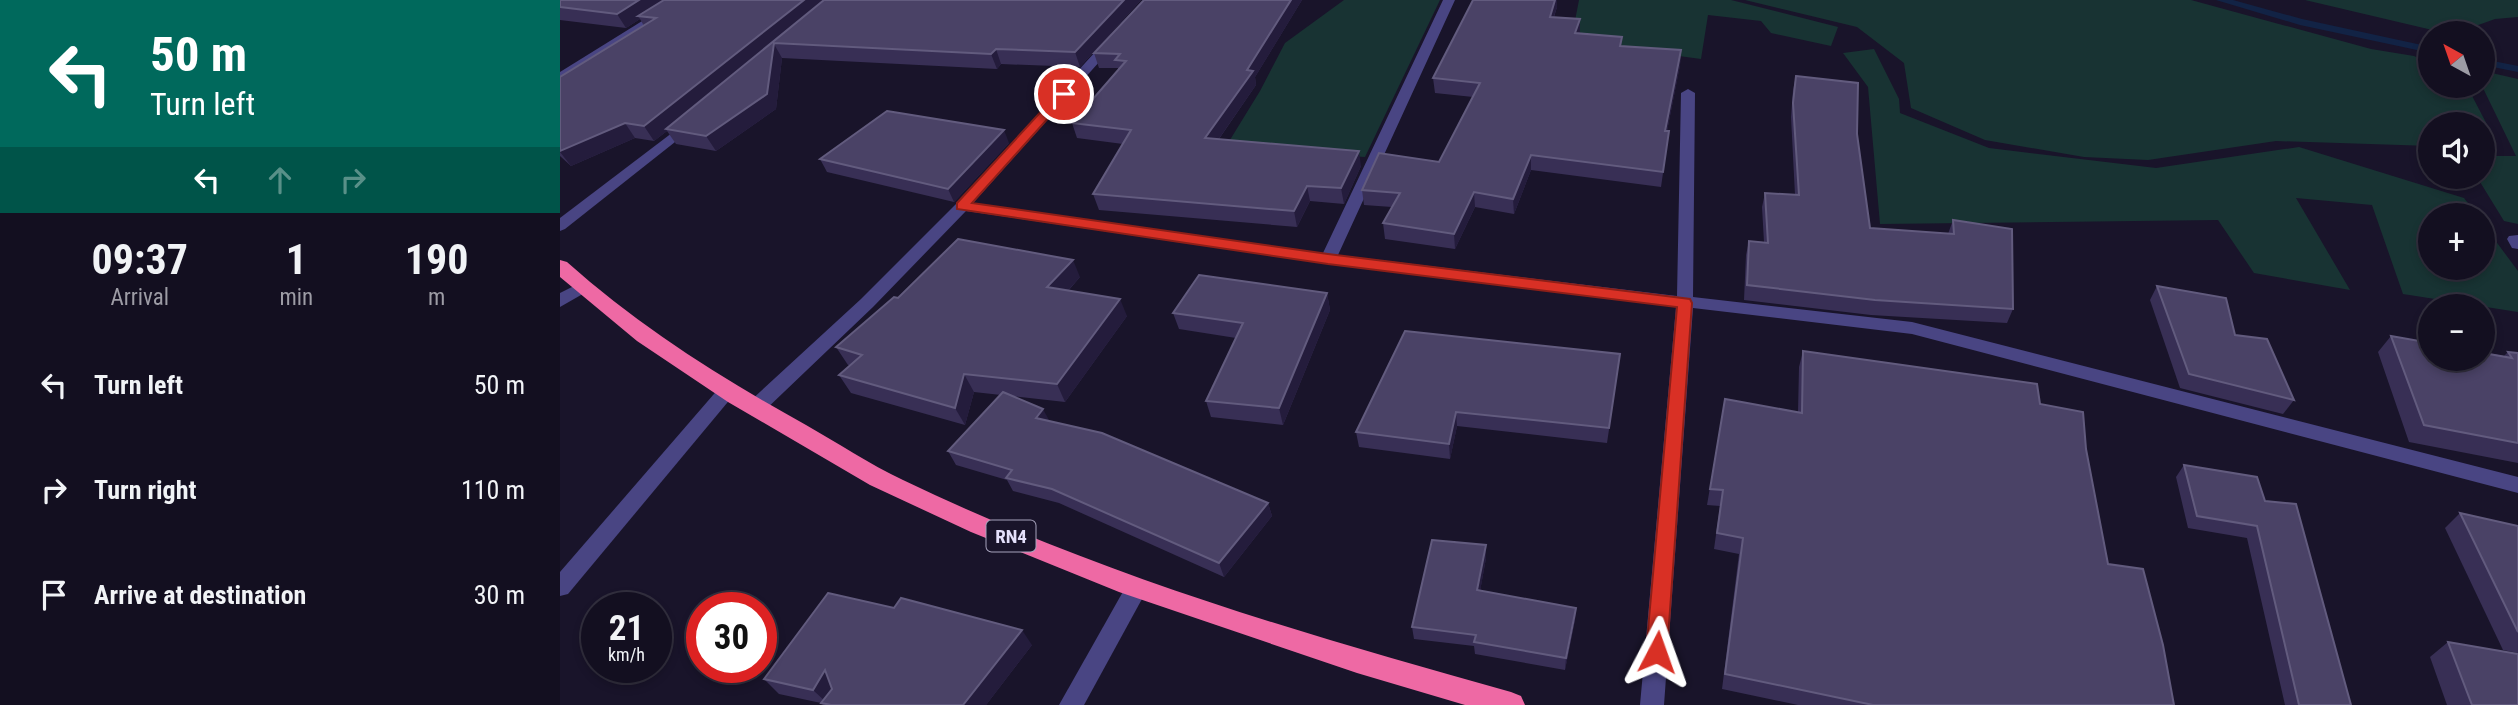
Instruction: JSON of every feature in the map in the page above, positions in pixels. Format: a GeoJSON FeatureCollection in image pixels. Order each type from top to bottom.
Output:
{"type":"FeatureCollection","features":[{"type":"Feature","properties":{"kind":"highway","name":"RN4"},"geometry":{"type":"LineString","coordinates":[[560,267],[582,287],[726,392],[904,491],[1137,588],[1399,674],[1511,705]]}},
{"type":"Feature","properties":{"kind":"street"},"geometry":{"type":"LineString","coordinates":[[560,78],[684,0]]}},
{"type":"Feature","properties":{"kind":"street"},"geometry":{"type":"LineString","coordinates":[[1328,259],[1449,0]]}},
{"type":"Feature","properties":{"kind":"street"},"geometry":{"type":"LineString","coordinates":[[755,408],[867,303],[962,206],[1125,27]]}},
{"type":"Feature","properties":{"kind":"street"},"geometry":{"type":"LineString","coordinates":[[1652,705],[1685,303],[1688,93]]}},
{"type":"Feature","properties":{"kind":"street"},"geometry":{"type":"LineString","coordinates":[[560,226],[698,117]]}},
{"type":"Feature","properties":{"kind":"street"},"geometry":{"type":"LineString","coordinates":[[962,206],[1328,259],[1912,328],[2518,485]]}},
{"type":"Feature","properties":{"kind":"street"},"geometry":{"type":"LineString","coordinates":[[560,301],[582,287]]}},
{"type":"Feature","properties":{"kind":"street"},"geometry":{"type":"LineString","coordinates":[[560,587],[726,392]]}},
{"type":"Feature","properties":{"kind":"street"},"geometry":{"type":"LineString","coordinates":[[1071,705],[1137,588]]}},
{"type":"Feature","properties":{"kind":"green space"},"geometry":{"type":"Polygon","coordinates":[[[1344,0],[1440,0],[1365,157],[1225,148],[1260,91],[1285,43],[1344,0]]]}},
{"type":"Feature","properties":{"kind":"green space"},"geometry":{"type":"Polygon","coordinates":[[[1579,0],[1731,0],[1838,27],[1831,46],[1771,33],[1761,21],[1708,15],[1701,59],[1591,44],[1574,26],[1579,0]]]}},
{"type":"Feature","properties":{"kind":"green space"},"geometry":{"type":"Polygon","coordinates":[[[1745,0],[2191,0],[2371,49],[2414,56],[2418,58],[2418,98],[2473,98],[2480,112],[2418,112],[2418,146],[2276,141],[2148,160],[2084,157],[1985,140],[1911,108],[1904,63],[1857,27],[1745,0]]]}},
{"type":"Feature","properties":{"kind":"green space"},"geometry":{"type":"Polygon","coordinates":[[[2305,0],[2518,0],[2518,17],[2489,21],[2418,21],[2418,27],[2305,0]]]}},
{"type":"Feature","properties":{"kind":"green space"},"geometry":{"type":"Polygon","coordinates":[[[1874,49],[1899,99],[1900,113],[1989,148],[2156,168],[2299,147],[2418,184],[2418,189],[2435,189],[2464,198],[2468,203],[2418,203],[2418,280],[2495,280],[2495,240],[2518,271],[2518,312],[2495,308],[2495,294],[2418,294],[2418,296],[2403,294],[2372,205],[2296,198],[2350,290],[2254,273],[2218,220],[1880,224],[1868,87],[1843,53],[1874,49]]]}},
{"type":"Feature","properties":{"kind":"green space"},"geometry":{"type":"Polygon","coordinates":[[[2496,74],[2518,79],[2518,224],[2504,221],[2484,189],[2495,189],[2495,156],[2516,156],[2488,98],[2496,98],[2496,74]]]}},
{"type":"Feature","properties":{"kind":"building"},"geometry":{"type":"Polygon","coordinates":[[[560,0],[639,0],[617,14],[560,7],[560,0]]]}},
{"type":"Feature","properties":{"kind":"building"},"geometry":{"type":"Polygon","coordinates":[[[664,0],[804,0],[644,126],[625,123],[560,151],[560,77],[656,18],[638,16],[664,0]]]}},
{"type":"Feature","properties":{"kind":"building"},"geometry":{"type":"Polygon","coordinates":[[[824,0],[1124,0],[1075,52],[996,49],[991,54],[774,43],[767,94],[706,136],[666,129],[824,0]]]}},
{"type":"Feature","properties":{"kind":"building"},"geometry":{"type":"Polygon","coordinates":[[[1144,0],[1291,0],[1247,70],[1253,71],[1205,138],[1359,151],[1341,188],[1307,186],[1294,211],[1093,194],[1131,130],[1072,123],[1126,61],[1115,60],[1120,54],[1094,53],[1144,0]]]}},
{"type":"Feature","properties":{"kind":"building"},"geometry":{"type":"Polygon","coordinates":[[[1473,0],[1555,0],[1550,17],[1580,19],[1575,33],[1622,37],[1620,46],[1681,50],[1665,131],[1669,131],[1663,172],[1531,155],[1513,199],[1474,192],[1454,234],[1383,223],[1400,193],[1362,190],[1379,153],[1439,162],[1480,83],[1433,78],[1473,0]]]}},
{"type":"Feature","properties":{"kind":"building"},"geometry":{"type":"Polygon","coordinates":[[[1796,76],[1858,83],[1857,134],[1870,228],[1954,234],[1953,220],[2012,229],[2013,309],[1875,300],[1747,285],[1749,241],[1768,243],[1765,193],[1799,195],[1793,103],[1796,76]]]}},
{"type":"Feature","properties":{"kind":"building"},"geometry":{"type":"Polygon","coordinates":[[[887,111],[1004,130],[948,189],[820,159],[887,111]]]}},
{"type":"Feature","properties":{"kind":"building"},"geometry":{"type":"Polygon","coordinates":[[[958,239],[1073,260],[1047,287],[1120,299],[1057,384],[964,374],[955,408],[839,375],[862,355],[836,347],[894,297],[898,298],[958,239]]]}},
{"type":"Feature","properties":{"kind":"building"},"geometry":{"type":"Polygon","coordinates":[[[1199,275],[1327,293],[1279,408],[1206,401],[1243,323],[1173,313],[1199,275]]]}},
{"type":"Feature","properties":{"kind":"building"},"geometry":{"type":"Polygon","coordinates":[[[2157,286],[2226,298],[2235,335],[2267,339],[2294,400],[2189,374],[2157,286]]]}},
{"type":"Feature","properties":{"kind":"building"},"geometry":{"type":"Polygon","coordinates":[[[1405,331],[1620,354],[1609,428],[1456,412],[1449,444],[1356,432],[1405,331]]]}},
{"type":"Feature","properties":{"kind":"building"},"geometry":{"type":"Polygon","coordinates":[[[2391,336],[2418,341],[2418,371],[2495,371],[2495,355],[2512,358],[2508,352],[2518,353],[2518,443],[2424,425],[2391,336]]]}},
{"type":"Feature","properties":{"kind":"building"},"geometry":{"type":"Polygon","coordinates":[[[1803,351],[2037,384],[2040,404],[2083,412],[2086,449],[2108,564],[2143,569],[2163,645],[2174,705],[1873,705],[1725,674],[1743,538],[1717,533],[1723,490],[1710,489],[1725,399],[1802,413],[1803,351]]]}},
{"type":"Feature","properties":{"kind":"building"},"geometry":{"type":"Polygon","coordinates":[[[1003,392],[1043,409],[1036,418],[1102,433],[1268,503],[1219,563],[1052,489],[1006,478],[1012,470],[948,451],[1003,392]]]}},
{"type":"Feature","properties":{"kind":"building"},"geometry":{"type":"Polygon","coordinates":[[[2184,465],[2257,477],[2265,501],[2296,504],[2351,705],[2299,705],[2257,526],[2197,516],[2184,465]]]}},
{"type":"Feature","properties":{"kind":"building"},"geometry":{"type":"Polygon","coordinates":[[[2460,513],[2518,526],[2518,632],[2460,513]]]}},
{"type":"Feature","properties":{"kind":"building"},"geometry":{"type":"Polygon","coordinates":[[[1432,540],[1486,545],[1477,590],[1576,608],[1566,658],[1474,642],[1476,635],[1412,627],[1432,540]]]}},
{"type":"Feature","properties":{"kind":"building"},"geometry":{"type":"Polygon","coordinates":[[[828,593],[894,608],[901,598],[1022,630],[963,705],[821,703],[832,689],[825,670],[813,690],[777,682],[777,662],[828,593]]]}},
{"type":"Feature","properties":{"kind":"building"},"geometry":{"type":"Polygon","coordinates":[[[2448,642],[2518,654],[2518,705],[2472,705],[2448,642]]]}},
{"type":"Feature","properties":{"kind":"waterway"},"geometry":{"type":"LineString","coordinates":[[2221,0],[2300,22],[2418,47]]}},
{"type":"Feature","properties":{"kind":"waterway"},"geometry":{"type":"LineString","coordinates":[[2496,65],[2518,69]]}},
{"type":"Feature","properties":{"kind":"route"},"geometry":{"type":"LineString","coordinates":[[1064,94],[962,206],[1328,259],[1685,303],[1657,652]]}}]}
